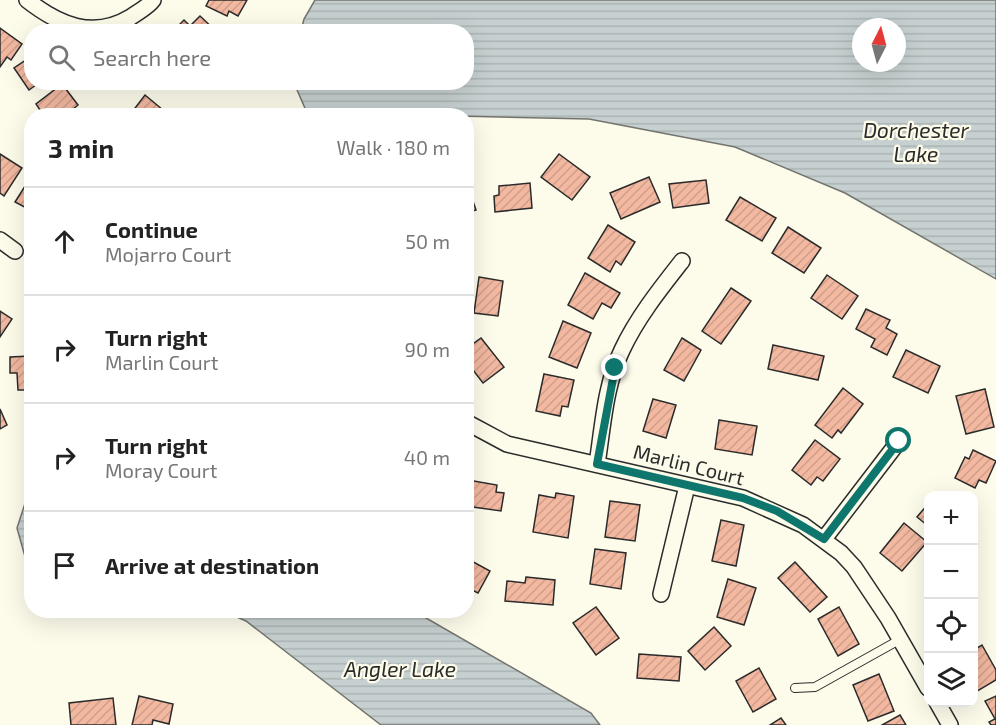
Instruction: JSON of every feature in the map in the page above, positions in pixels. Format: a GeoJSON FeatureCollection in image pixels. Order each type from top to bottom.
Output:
{"type":"FeatureCollection","features":[{"type":"Feature","properties":{"kind":"street"},"geometry":{"type":"LineString","coordinates":[[27,0],[58,20],[73,24]]}},
{"type":"Feature","properties":{"kind":"street"},"geometry":{"type":"LineString","coordinates":[[117,24],[153,0]]}},
{"type":"Feature","properties":{"kind":"street"},"geometry":{"type":"LineString","coordinates":[[0,240],[15,251]]}},
{"type":"Feature","properties":{"kind":"street"},"geometry":{"type":"LineString","coordinates":[[597,464],[606,403],[621,351],[650,304],[682,261]]}},
{"type":"Feature","properties":{"kind":"street","name":"Marlin Court"},"geometry":{"type":"LineString","coordinates":[[474,432],[507,444],[743,498],[777,511],[824,539],[854,567],[901,639],[924,681]]}},
{"type":"Feature","properties":{"kind":"street"},"geometry":{"type":"LineString","coordinates":[[824,539],[899,441]]}},
{"type":"Feature","properties":{"kind":"street"},"geometry":{"type":"LineString","coordinates":[[661,594],[687,486]]}},
{"type":"Feature","properties":{"kind":"street"},"geometry":{"type":"LineString","coordinates":[[940,707],[950,725]]}},
{"type":"Feature","properties":{"kind":"lane"},"geometry":{"type":"LineString","coordinates":[[795,687],[815,687],[901,639]]}},
{"type":"Feature","properties":{"kind":"water","name":"Dorchester Lake"},"geometry":{"type":"Polygon","coordinates":[[[315,0],[996,0],[996,279],[845,193],[735,147],[589,119],[474,116],[474,108],[305,108],[297,90],[474,90],[474,24],[303,24],[315,0]]]}},
{"type":"Feature","properties":{"kind":"water"},"geometry":{"type":"Polygon","coordinates":[[[24,506],[24,553],[17,528],[24,506]]]}},
{"type":"Feature","properties":{"kind":"water","name":"Angler Lake"},"geometry":{"type":"Polygon","coordinates":[[[239,618],[426,618],[591,713],[600,725],[381,725],[239,618]]]}},
{"type":"Feature","properties":{"kind":"building"},"geometry":{"type":"Polygon","coordinates":[[[209,0],[247,0],[238,16],[229,11],[227,16],[206,6],[209,0]]]}},
{"type":"Feature","properties":{"kind":"building"},"geometry":{"type":"Polygon","coordinates":[[[200,16],[208,24],[192,24],[200,16]]]}},
{"type":"Feature","properties":{"kind":"building"},"geometry":{"type":"Polygon","coordinates":[[[0,28],[22,44],[11,60],[7,57],[0,67],[0,28]]]}},
{"type":"Feature","properties":{"kind":"building"},"geometry":{"type":"Polygon","coordinates":[[[24,61],[24,83],[14,68],[24,61]]]}},
{"type":"Feature","properties":{"kind":"building"},"geometry":{"type":"Polygon","coordinates":[[[54,90],[67,90],[78,105],[74,108],[39,108],[36,104],[54,90]]]}},
{"type":"Feature","properties":{"kind":"building"},"geometry":{"type":"Polygon","coordinates":[[[145,95],[161,108],[135,108],[145,95]]]}},
{"type":"Feature","properties":{"kind":"building"},"geometry":{"type":"Polygon","coordinates":[[[0,154],[22,168],[4,196],[0,193],[0,154]]]}},
{"type":"Feature","properties":{"kind":"building"},"geometry":{"type":"Polygon","coordinates":[[[559,154],[590,177],[572,200],[541,177],[559,154]]]}},
{"type":"Feature","properties":{"kind":"building"},"geometry":{"type":"Polygon","coordinates":[[[649,177],[660,202],[621,219],[610,193],[649,177]]]}},
{"type":"Feature","properties":{"kind":"building"},"geometry":{"type":"Polygon","coordinates":[[[706,180],[709,203],[673,208],[669,184],[706,180]]]}},
{"type":"Feature","properties":{"kind":"building"},"geometry":{"type":"Polygon","coordinates":[[[530,183],[532,208],[495,212],[494,196],[499,195],[499,186],[530,183]]]}},
{"type":"Feature","properties":{"kind":"building"},"geometry":{"type":"Polygon","coordinates":[[[24,188],[24,207],[15,202],[24,188]]]}},
{"type":"Feature","properties":{"kind":"building"},"geometry":{"type":"Polygon","coordinates":[[[740,197],[776,218],[762,241],[726,220],[740,197]]]}},
{"type":"Feature","properties":{"kind":"building"},"geometry":{"type":"Polygon","coordinates":[[[608,225],[635,242],[621,265],[616,261],[610,272],[588,258],[608,225]]]}},
{"type":"Feature","properties":{"kind":"building"},"geometry":{"type":"Polygon","coordinates":[[[788,227],[821,248],[804,273],[772,253],[788,227]]]}},
{"type":"Feature","properties":{"kind":"building"},"geometry":{"type":"Polygon","coordinates":[[[585,273],[620,293],[611,308],[602,303],[593,319],[568,305],[585,273]]]}},
{"type":"Feature","properties":{"kind":"building"},"geometry":{"type":"Polygon","coordinates":[[[827,275],[858,296],[842,319],[811,298],[827,275]]]}},
{"type":"Feature","properties":{"kind":"building"},"geometry":{"type":"Polygon","coordinates":[[[479,277],[503,281],[498,316],[474,313],[479,277]]]}},
{"type":"Feature","properties":{"kind":"building"},"geometry":{"type":"Polygon","coordinates":[[[731,288],[751,301],[721,344],[702,331],[731,288]]]}},
{"type":"Feature","properties":{"kind":"building"},"geometry":{"type":"Polygon","coordinates":[[[866,309],[890,320],[886,328],[897,334],[887,355],[871,347],[875,339],[856,329],[866,309]]]}},
{"type":"Feature","properties":{"kind":"building"},"geometry":{"type":"Polygon","coordinates":[[[0,311],[12,319],[0,337],[0,311]]]}},
{"type":"Feature","properties":{"kind":"building"},"geometry":{"type":"Polygon","coordinates":[[[563,321],[591,333],[577,368],[549,357],[563,321]]]}},
{"type":"Feature","properties":{"kind":"building"},"geometry":{"type":"Polygon","coordinates":[[[481,338],[504,367],[483,383],[474,371],[474,343],[481,338]]]}},
{"type":"Feature","properties":{"kind":"building"},"geometry":{"type":"Polygon","coordinates":[[[682,338],[701,350],[684,381],[664,370],[682,338]]]}},
{"type":"Feature","properties":{"kind":"building"},"geometry":{"type":"Polygon","coordinates":[[[773,345],[824,356],[818,380],[768,369],[773,345]]]}},
{"type":"Feature","properties":{"kind":"building"},"geometry":{"type":"Polygon","coordinates":[[[906,350],[940,366],[928,393],[893,377],[906,350]]]}},
{"type":"Feature","properties":{"kind":"building"},"geometry":{"type":"Polygon","coordinates":[[[24,356],[24,390],[18,390],[17,373],[10,373],[10,357],[24,356]]]}},
{"type":"Feature","properties":{"kind":"building"},"geometry":{"type":"Polygon","coordinates":[[[544,374],[574,380],[568,407],[562,406],[560,416],[536,411],[544,374]]]}},
{"type":"Feature","properties":{"kind":"building"},"geometry":{"type":"Polygon","coordinates":[[[843,388],[863,404],[841,433],[838,430],[832,438],[815,425],[843,388]]]}},
{"type":"Feature","properties":{"kind":"building"},"geometry":{"type":"Polygon","coordinates":[[[985,389],[994,427],[966,434],[956,396],[985,389]]]}},
{"type":"Feature","properties":{"kind":"building"},"geometry":{"type":"Polygon","coordinates":[[[653,399],[676,405],[666,438],[643,431],[653,399]]]}},
{"type":"Feature","properties":{"kind":"building"},"geometry":{"type":"Polygon","coordinates":[[[0,409],[7,425],[0,429],[0,409]]]}},
{"type":"Feature","properties":{"kind":"building"},"geometry":{"type":"Polygon","coordinates":[[[719,420],[757,426],[752,455],[715,449],[719,420]]]}},
{"type":"Feature","properties":{"kind":"building"},"geometry":{"type":"Polygon","coordinates":[[[815,440],[840,459],[823,481],[817,477],[811,485],[792,470],[815,440]]]}},
{"type":"Feature","properties":{"kind":"building"},"geometry":{"type":"Polygon","coordinates":[[[973,450],[996,461],[986,483],[979,480],[975,488],[955,478],[965,457],[969,459],[973,450]]]}},
{"type":"Feature","properties":{"kind":"building"},"geometry":{"type":"Polygon","coordinates":[[[474,481],[497,485],[496,492],[504,493],[501,511],[474,507],[474,481]]]}},
{"type":"Feature","properties":{"kind":"building"},"geometry":{"type":"Polygon","coordinates":[[[556,493],[574,496],[568,538],[533,532],[539,495],[555,498],[556,493]]]}},
{"type":"Feature","properties":{"kind":"building"},"geometry":{"type":"Polygon","coordinates":[[[610,501],[640,505],[635,541],[605,537],[610,501]]]}},
{"type":"Feature","properties":{"kind":"building"},"geometry":{"type":"Polygon","coordinates":[[[924,509],[924,523],[917,517],[924,509]]]}},
{"type":"Feature","properties":{"kind":"building"},"geometry":{"type":"Polygon","coordinates":[[[721,520],[744,525],[736,566],[712,561],[721,520]]]}},
{"type":"Feature","properties":{"kind":"building"},"geometry":{"type":"Polygon","coordinates":[[[904,523],[924,540],[924,545],[902,571],[880,553],[904,523]]]}},
{"type":"Feature","properties":{"kind":"building"},"geometry":{"type":"Polygon","coordinates":[[[595,549],[626,553],[621,589],[590,584],[595,549]]]}},
{"type":"Feature","properties":{"kind":"building"},"geometry":{"type":"Polygon","coordinates":[[[474,562],[490,571],[478,593],[474,591],[474,562]]]}},
{"type":"Feature","properties":{"kind":"building"},"geometry":{"type":"Polygon","coordinates":[[[795,562],[827,597],[810,612],[778,578],[795,562]]]}},
{"type":"Feature","properties":{"kind":"building"},"geometry":{"type":"Polygon","coordinates":[[[526,577],[555,580],[553,605],[505,601],[507,581],[525,583],[526,577]]]}},
{"type":"Feature","properties":{"kind":"building"},"geometry":{"type":"Polygon","coordinates":[[[728,579],[756,588],[744,625],[717,617],[728,579]]]}},
{"type":"Feature","properties":{"kind":"building"},"geometry":{"type":"Polygon","coordinates":[[[596,607],[619,638],[596,655],[573,623],[596,607]]]}},
{"type":"Feature","properties":{"kind":"building"},"geometry":{"type":"Polygon","coordinates":[[[839,607],[859,644],[838,656],[818,619],[839,607]]]}},
{"type":"Feature","properties":{"kind":"building"},"geometry":{"type":"Polygon","coordinates":[[[714,627],[731,646],[705,670],[688,651],[714,627]]]}},
{"type":"Feature","properties":{"kind":"building"},"geometry":{"type":"Polygon","coordinates":[[[982,645],[996,670],[996,680],[978,691],[978,653],[978,648],[982,645]]]}},
{"type":"Feature","properties":{"kind":"building"},"geometry":{"type":"Polygon","coordinates":[[[639,654],[681,657],[679,681],[637,678],[639,654]]]}},
{"type":"Feature","properties":{"kind":"building"},"geometry":{"type":"Polygon","coordinates":[[[759,668],[776,699],[753,712],[736,681],[759,668]]]}},
{"type":"Feature","properties":{"kind":"building"},"geometry":{"type":"Polygon","coordinates":[[[879,674],[894,711],[868,721],[853,685],[879,674]]]}},
{"type":"Feature","properties":{"kind":"building"},"geometry":{"type":"Polygon","coordinates":[[[139,696],[173,704],[169,724],[153,720],[152,725],[132,725],[139,696]]]}},
{"type":"Feature","properties":{"kind":"building"},"geometry":{"type":"Polygon","coordinates":[[[996,696],[996,725],[991,725],[989,722],[995,719],[985,701],[996,696]]]}},
{"type":"Feature","properties":{"kind":"building"},"geometry":{"type":"Polygon","coordinates":[[[113,698],[116,725],[71,725],[69,703],[113,698]]]}},
{"type":"Feature","properties":{"kind":"building"},"geometry":{"type":"Polygon","coordinates":[[[900,715],[906,725],[882,725],[900,715]]]}},
{"type":"Feature","properties":{"kind":"building"},"geometry":{"type":"Polygon","coordinates":[[[781,718],[786,725],[770,725],[781,718]]]}},
{"type":"Feature","properties":{"kind":"route"},"geometry":{"type":"LineString","coordinates":[[615,368],[606,403],[597,464],[743,498],[777,511],[824,539],[899,441]]}}]}
